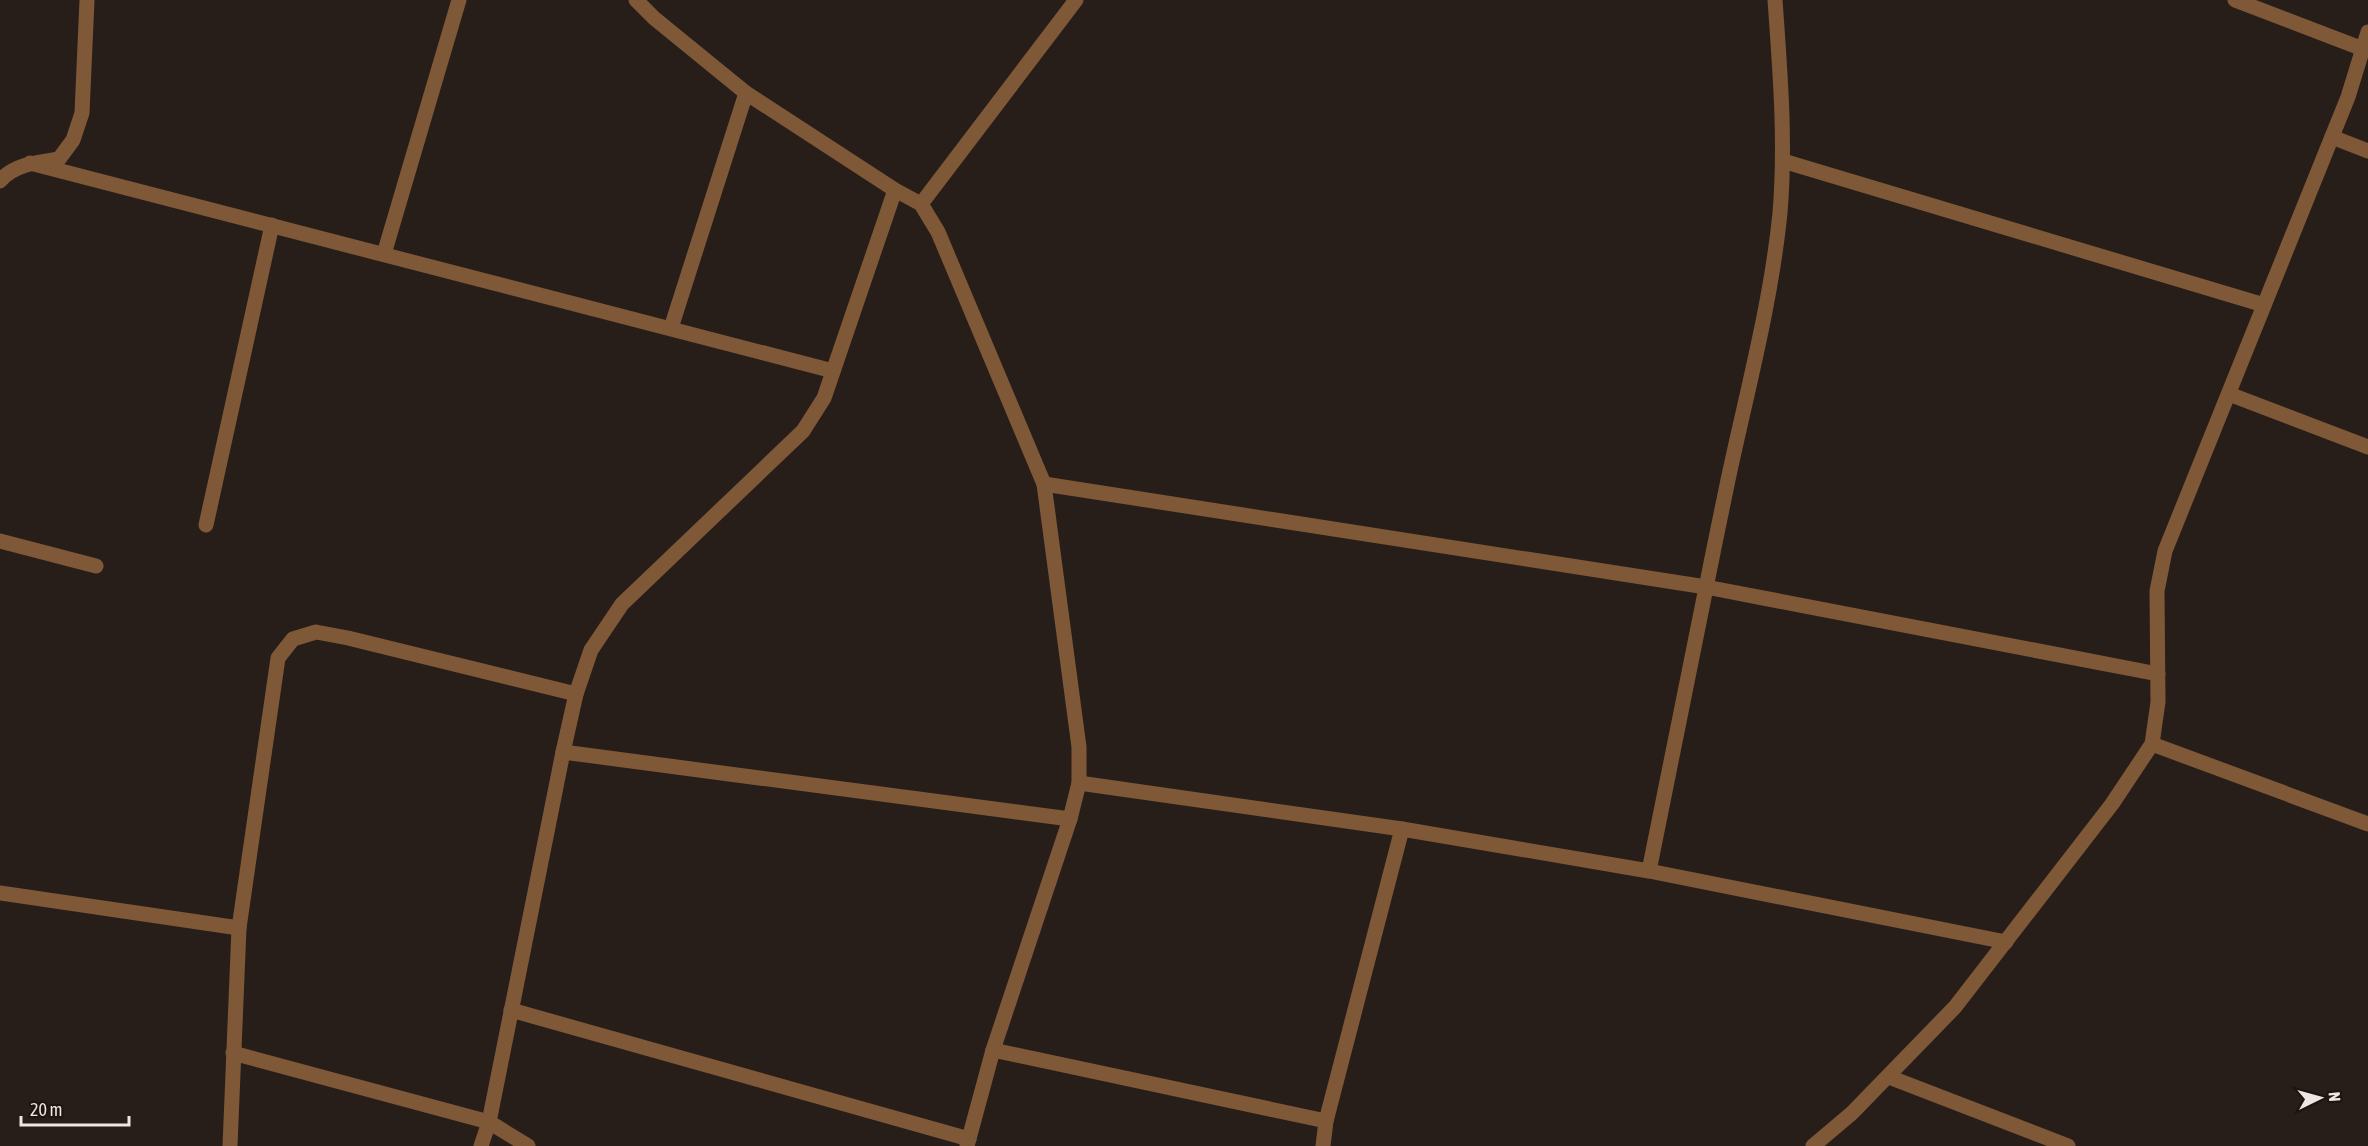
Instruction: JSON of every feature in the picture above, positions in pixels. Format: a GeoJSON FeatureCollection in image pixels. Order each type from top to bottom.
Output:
{"type":"FeatureCollection","features":[{"type":"Feature","properties":{"kind":"street"},"geometry":{"type":"LineString","coordinates":[[1,176],[30,163],[59,159],[73,140],[82,112],[87,0]]}},
{"type":"Feature","properties":{"kind":"street"},"geometry":{"type":"LineString","coordinates":[[384,254],[459,0]]}},
{"type":"Feature","properties":{"kind":"street"},"geometry":{"type":"LineString","coordinates":[[511,1010],[968,1142],[993,1050],[1071,819],[1079,783],[1079,747],[1044,484],[938,232],[921,204],[895,190],[746,93],[654,18],[636,0]]}},
{"type":"Feature","properties":{"kind":"street"},"geometry":{"type":"LineString","coordinates":[[921,204],[1076,0]]}},
{"type":"Feature","properties":{"kind":"street"},"geometry":{"type":"LineString","coordinates":[[1649,871],[1772,275],[1783,161],[1783,114],[1775,0]]}},
{"type":"Feature","properties":{"kind":"street"},"geometry":{"type":"LineString","coordinates":[[2235,0],[2363,49]]}},
{"type":"Feature","properties":{"kind":"street"},"geometry":{"type":"LineString","coordinates":[[1813,1146],[1889,1077],[1955,1007],[2112,804],[2152,744],[2157,702],[2157,591],[2165,551],[2348,97],[2368,32]]}},
{"type":"Feature","properties":{"kind":"street"},"geometry":{"type":"LineString","coordinates":[[671,328],[746,93]]}},
{"type":"Feature","properties":{"kind":"street"},"geometry":{"type":"LineString","coordinates":[[2332,137],[2368,151]]}},
{"type":"Feature","properties":{"kind":"street"},"geometry":{"type":"LineString","coordinates":[[1783,161],[2264,305]]}},
{"type":"Feature","properties":{"kind":"street"},"geometry":{"type":"LineString","coordinates":[[30,163],[833,371]]}},
{"type":"Feature","properties":{"kind":"street"},"geometry":{"type":"LineString","coordinates":[[481,1146],[489,1122],[563,752],[576,694],[591,650],[622,604],[803,431],[825,398],[895,190]]}},
{"type":"Feature","properties":{"kind":"street"},"geometry":{"type":"LineString","coordinates":[[206,525],[272,225]]}},
{"type":"Feature","properties":{"kind":"street"},"geometry":{"type":"LineString","coordinates":[[2229,394],[2368,447]]}},
{"type":"Feature","properties":{"kind":"street"},"geometry":{"type":"LineString","coordinates":[[1044,484],[1706,587],[2157,674]]}},
{"type":"Feature","properties":{"kind":"street"},"geometry":{"type":"LineString","coordinates":[[0,541],[96,566]]}},
{"type":"Feature","properties":{"kind":"street"},"geometry":{"type":"LineString","coordinates":[[230,1146],[238,928],[278,658],[293,639],[316,632],[576,694]]}},
{"type":"Feature","properties":{"kind":"street"},"geometry":{"type":"LineString","coordinates":[[2152,744],[2368,824]]}},
{"type":"Feature","properties":{"kind":"street"},"geometry":{"type":"LineString","coordinates":[[563,752],[1071,819]]}},
{"type":"Feature","properties":{"kind":"street"},"geometry":{"type":"LineString","coordinates":[[1079,783],[1402,829],[1649,871],[2006,942]]}},
{"type":"Feature","properties":{"kind":"street"},"geometry":{"type":"LineString","coordinates":[[1323,1146],[1326,1122],[1402,829]]}},
{"type":"Feature","properties":{"kind":"street"},"geometry":{"type":"LineString","coordinates":[[0,894],[238,928]]}},
{"type":"Feature","properties":{"kind":"street"},"geometry":{"type":"LineString","coordinates":[[993,1050],[1326,1122]]}},
{"type":"Feature","properties":{"kind":"street"},"geometry":{"type":"LineString","coordinates":[[233,1053],[489,1122],[528,1146]]}},
{"type":"Feature","properties":{"kind":"street"},"geometry":{"type":"LineString","coordinates":[[1889,1077],[2068,1146]]}}]}
